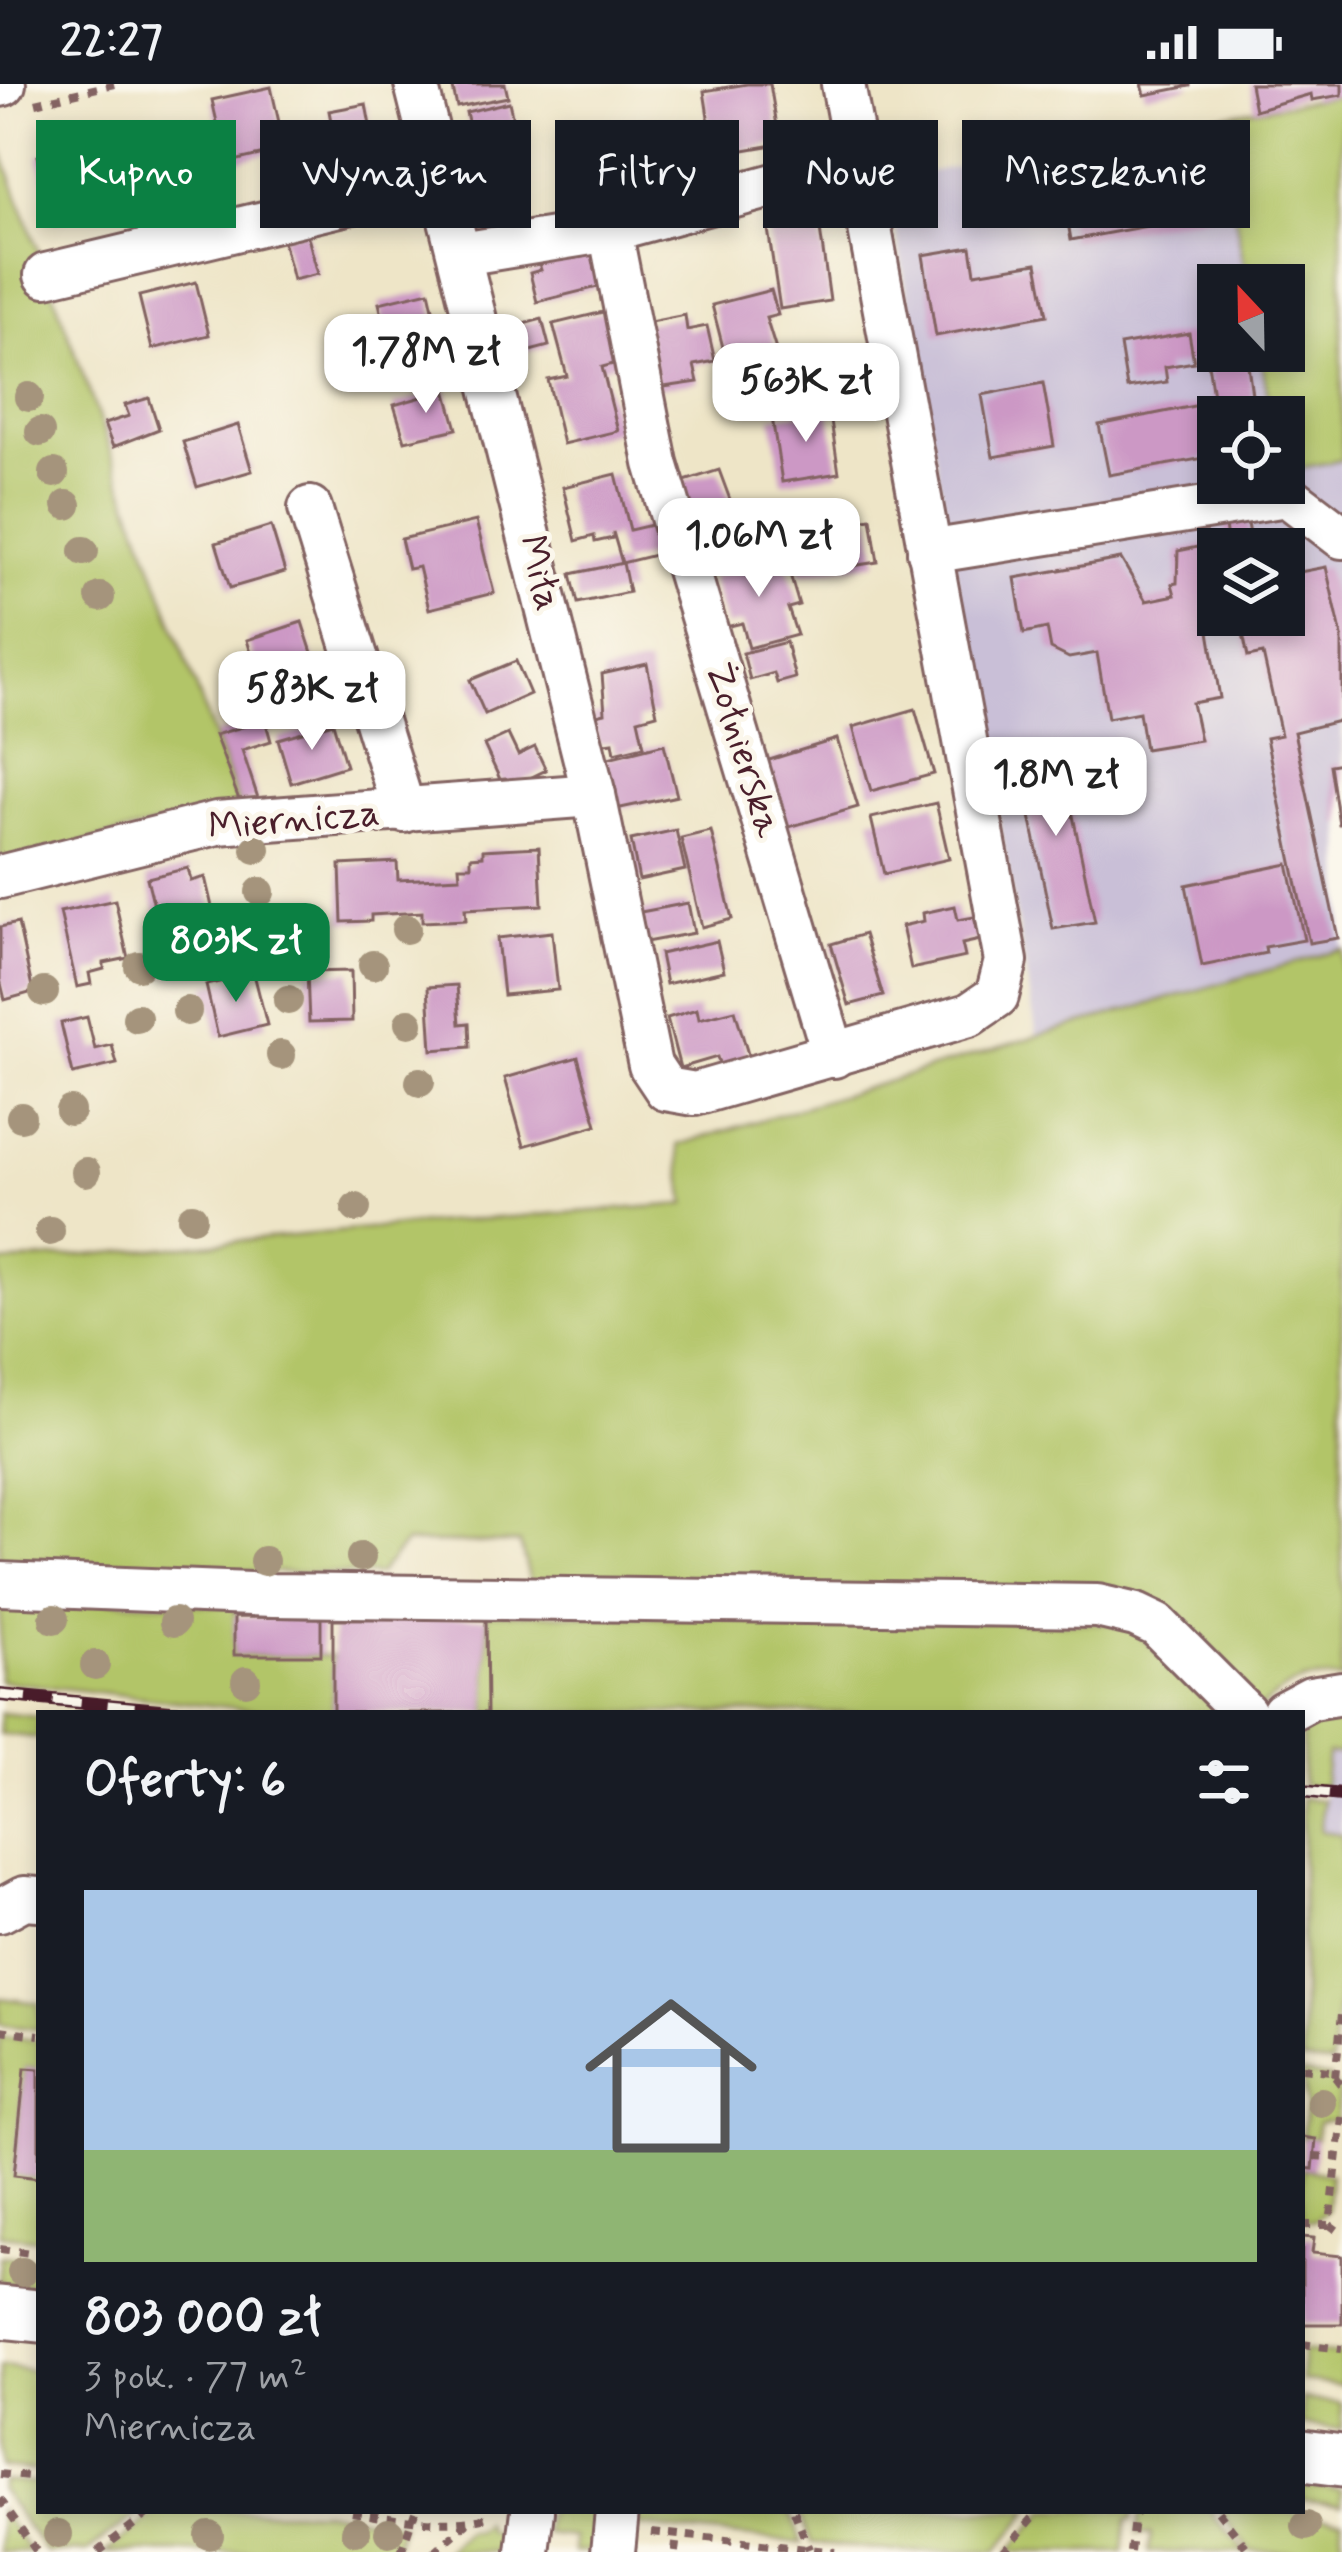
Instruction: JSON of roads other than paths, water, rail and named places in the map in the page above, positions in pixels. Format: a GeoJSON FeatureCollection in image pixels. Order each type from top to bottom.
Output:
{"type":"FeatureCollection","features":[{"type":"Feature","properties":{"kind":"main road"},"geometry":{"type":"LineString","coordinates":[[0,2312],[36,2316]]}},
{"type":"Feature","properties":{"kind":"main road"},"geometry":{"type":"LineString","coordinates":[[1305,2456],[1342,2461]]}},
{"type":"Feature","properties":{"kind":"street","name":"Miła"},"geometry":{"type":"LineString","coordinates":[[416,84],[425,120]]}},
{"type":"Feature","properties":{"kind":"street"},"geometry":{"type":"LineString","coordinates":[[843,84],[850,120]]}},
{"type":"Feature","properties":{"kind":"street"},"geometry":{"type":"LineString","coordinates":[[461,254],[610,230],[763,188]]}},
{"type":"Feature","properties":{"kind":"street"},"geometry":{"type":"LineString","coordinates":[[46,275],[260,224]]}},
{"type":"Feature","properties":{"kind":"street","name":"Miła"},"geometry":{"type":"LineString","coordinates":[[453,228],[594,795],[650,1065],[665,1089],[695,1094],[834,1056]]}},
{"type":"Feature","properties":{"kind":"street"},"geometry":{"type":"LineString","coordinates":[[834,1056],[969,1015],[997,996],[1006,961],[871,228]]}},
{"type":"Feature","properties":{"kind":"street","name":"Żołnierska"},"geometry":{"type":"LineString","coordinates":[[610,230],[656,463],[834,1056]]}},
{"type":"Feature","properties":{"kind":"street"},"geometry":{"type":"LineString","coordinates":[[929,552],[1287,495],[1342,537]]}},
{"type":"Feature","properties":{"kind":"street"},"geometry":{"type":"LineString","coordinates":[[310,508],[404,811]]}},
{"type":"Feature","properties":{"kind":"street","name":"Miernicza"},"geometry":{"type":"LineString","coordinates":[[0,877],[208,835],[404,811],[594,795]]}},
{"type":"Feature","properties":{"kind":"street"},"geometry":{"type":"LineString","coordinates":[[0,1584],[273,1595],[1096,1606],[1157,1625],[1242,1710]]}},
{"type":"Feature","properties":{"kind":"street"},"geometry":{"type":"LineString","coordinates":[[1288,1710],[1310,1698],[1342,1693]]}},
{"type":"Feature","properties":{"kind":"street"},"geometry":{"type":"LineString","coordinates":[[0,1911],[24,1898],[36,1899]]}},
{"type":"Feature","properties":{"kind":"street"},"geometry":{"type":"LineString","coordinates":[[519,2514],[528,2552]]}},
{"type":"Feature","properties":{"kind":"railway"},"geometry":{"type":"LineString","coordinates":[[0,1695],[160,1710]]}},
{"type":"Feature","properties":{"kind":"railway"},"geometry":{"type":"LineString","coordinates":[[1305,1791],[1342,1795]]}}]}
